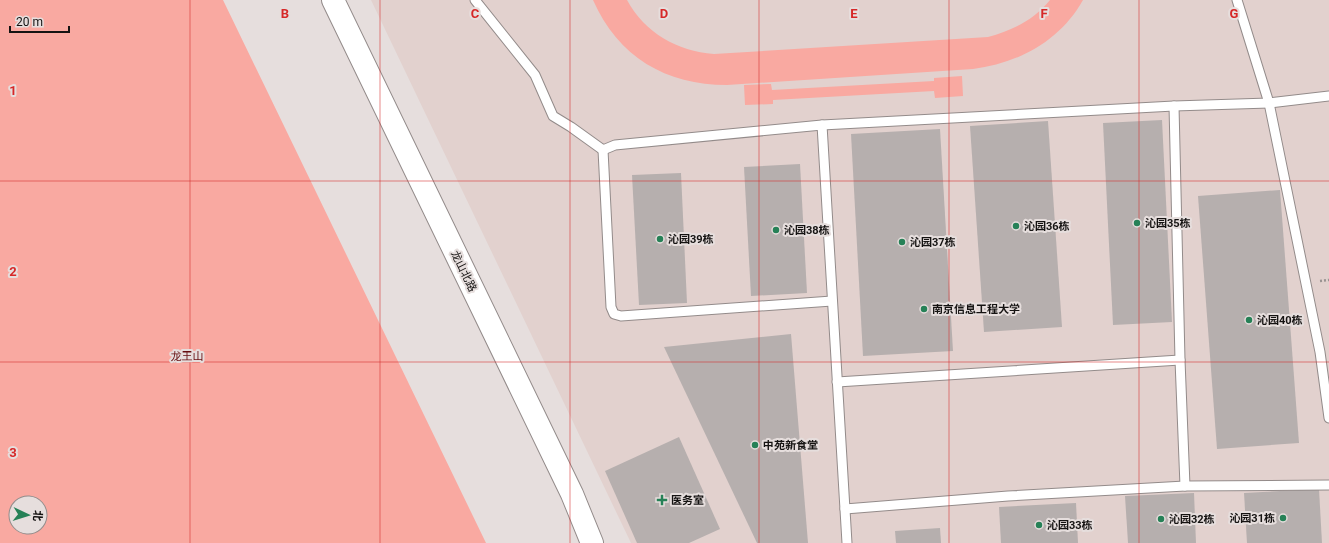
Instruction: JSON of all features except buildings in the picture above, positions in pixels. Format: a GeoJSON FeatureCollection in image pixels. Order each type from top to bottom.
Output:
{"type":"FeatureCollection","features":[{"type":"Feature","properties":{"kind":"street","name":"龙山北路"},"geometry":{"type":"LineString","coordinates":[[333,0],[568,487],[592,543]]}},
{"type":"Feature","properties":{"kind":"lane"},"geometry":{"type":"LineString","coordinates":[[475,0],[535,75],[553,116],[603,150]]}},
{"type":"Feature","properties":{"kind":"lane"},"geometry":{"type":"LineString","coordinates":[[1237,0],[1269,103],[1320,352],[1329,418]]}},
{"type":"Feature","properties":{"kind":"lane"},"geometry":{"type":"LineString","coordinates":[[603,150],[616,145],[822,125],[1174,106],[1269,103],[1329,96]]}},
{"type":"Feature","properties":{"kind":"lane"},"geometry":{"type":"LineString","coordinates":[[1174,106],[1180,360],[1185,486]]}},
{"type":"Feature","properties":{"kind":"lane"},"geometry":{"type":"LineString","coordinates":[[822,125],[847,543]]}},
{"type":"Feature","properties":{"kind":"lane"},"geometry":{"type":"LineString","coordinates":[[603,150],[611,307],[614,314],[621,316],[832,301]]}},
{"type":"Feature","properties":{"kind":"lane"},"geometry":{"type":"LineString","coordinates":[[837,382],[1180,360]]}},
{"type":"Feature","properties":{"kind":"lane"},"geometry":{"type":"LineString","coordinates":[[845,509],[1008,496],[1185,486],[1329,485]]}},
{"type":"Feature","properties":{"kind":"shaded area","name":"南京信息工程大学"},"geometry":{"type":"Polygon","coordinates":[[[371,0],[1329,0],[1329,543],[631,543],[371,0]]]}},
{"type":"Feature","properties":{"kind":"green space","name":"龙王山"},"geometry":{"type":"Polygon","coordinates":[[[0,0],[223,0],[486,543],[0,543],[0,0]]]}},
{"type":"Feature","properties":{"kind":"green space"},"geometry":{"type":"Polygon","coordinates":[[[593,0],[627,0],[634,12],[643,22],[663,38],[687,49],[714,54],[988,37],[1006,31],[1030,19],[1050,0],[1083,0],[1063,27],[1037,48],[990,66],[973,69],[727,85],[705,84],[684,80],[664,73],[646,64],[630,52],[616,37],[603,20],[593,0]]]}},
{"type":"Feature","properties":{"kind":"green space"},"geometry":{"type":"Polygon","coordinates":[[[962,76],[963,96],[935,98],[934,91],[773,100],[773,104],[745,105],[744,85],[771,84],[772,90],[934,81],[934,78],[962,76]]]}},
{"type":"Feature","properties":{"kind":"place","name":"沁园35栋"},"geometry":{"type":"Point","coordinates":[1137,223]}},
{"type":"Feature","properties":{"kind":"place","name":"沁园36栋"},"geometry":{"type":"Point","coordinates":[1016,226]}},
{"type":"Feature","properties":{"kind":"place","name":"沁园38栋"},"geometry":{"type":"Point","coordinates":[776,230]}},
{"type":"Feature","properties":{"kind":"place","name":"沁园39栋"},"geometry":{"type":"Point","coordinates":[660,239]}},
{"type":"Feature","properties":{"kind":"place","name":"沁园37栋"},"geometry":{"type":"Point","coordinates":[902,242]}},
{"type":"Feature","properties":{"kind":"place","name":"南京信息工程大学"},"geometry":{"type":"Point","coordinates":[924,309]}},
{"type":"Feature","properties":{"kind":"place","name":"沁园40栋"},"geometry":{"type":"Point","coordinates":[1249,320]}},
{"type":"Feature","properties":{"kind":"place","name":"中苑新食堂"},"geometry":{"type":"Point","coordinates":[755,445]}},
{"type":"Feature","properties":{"kind":"place","name":"医务室"},"geometry":{"type":"Point","coordinates":[662,500]}},
{"type":"Feature","properties":{"kind":"place","name":"沁园31栋"},"geometry":{"type":"Point","coordinates":[1283,518]}},
{"type":"Feature","properties":{"kind":"place","name":"沁园32栋"},"geometry":{"type":"Point","coordinates":[1161,519]}},
{"type":"Feature","properties":{"kind":"place","name":"沁园33栋"},"geometry":{"type":"Point","coordinates":[1039,525]}}]}
